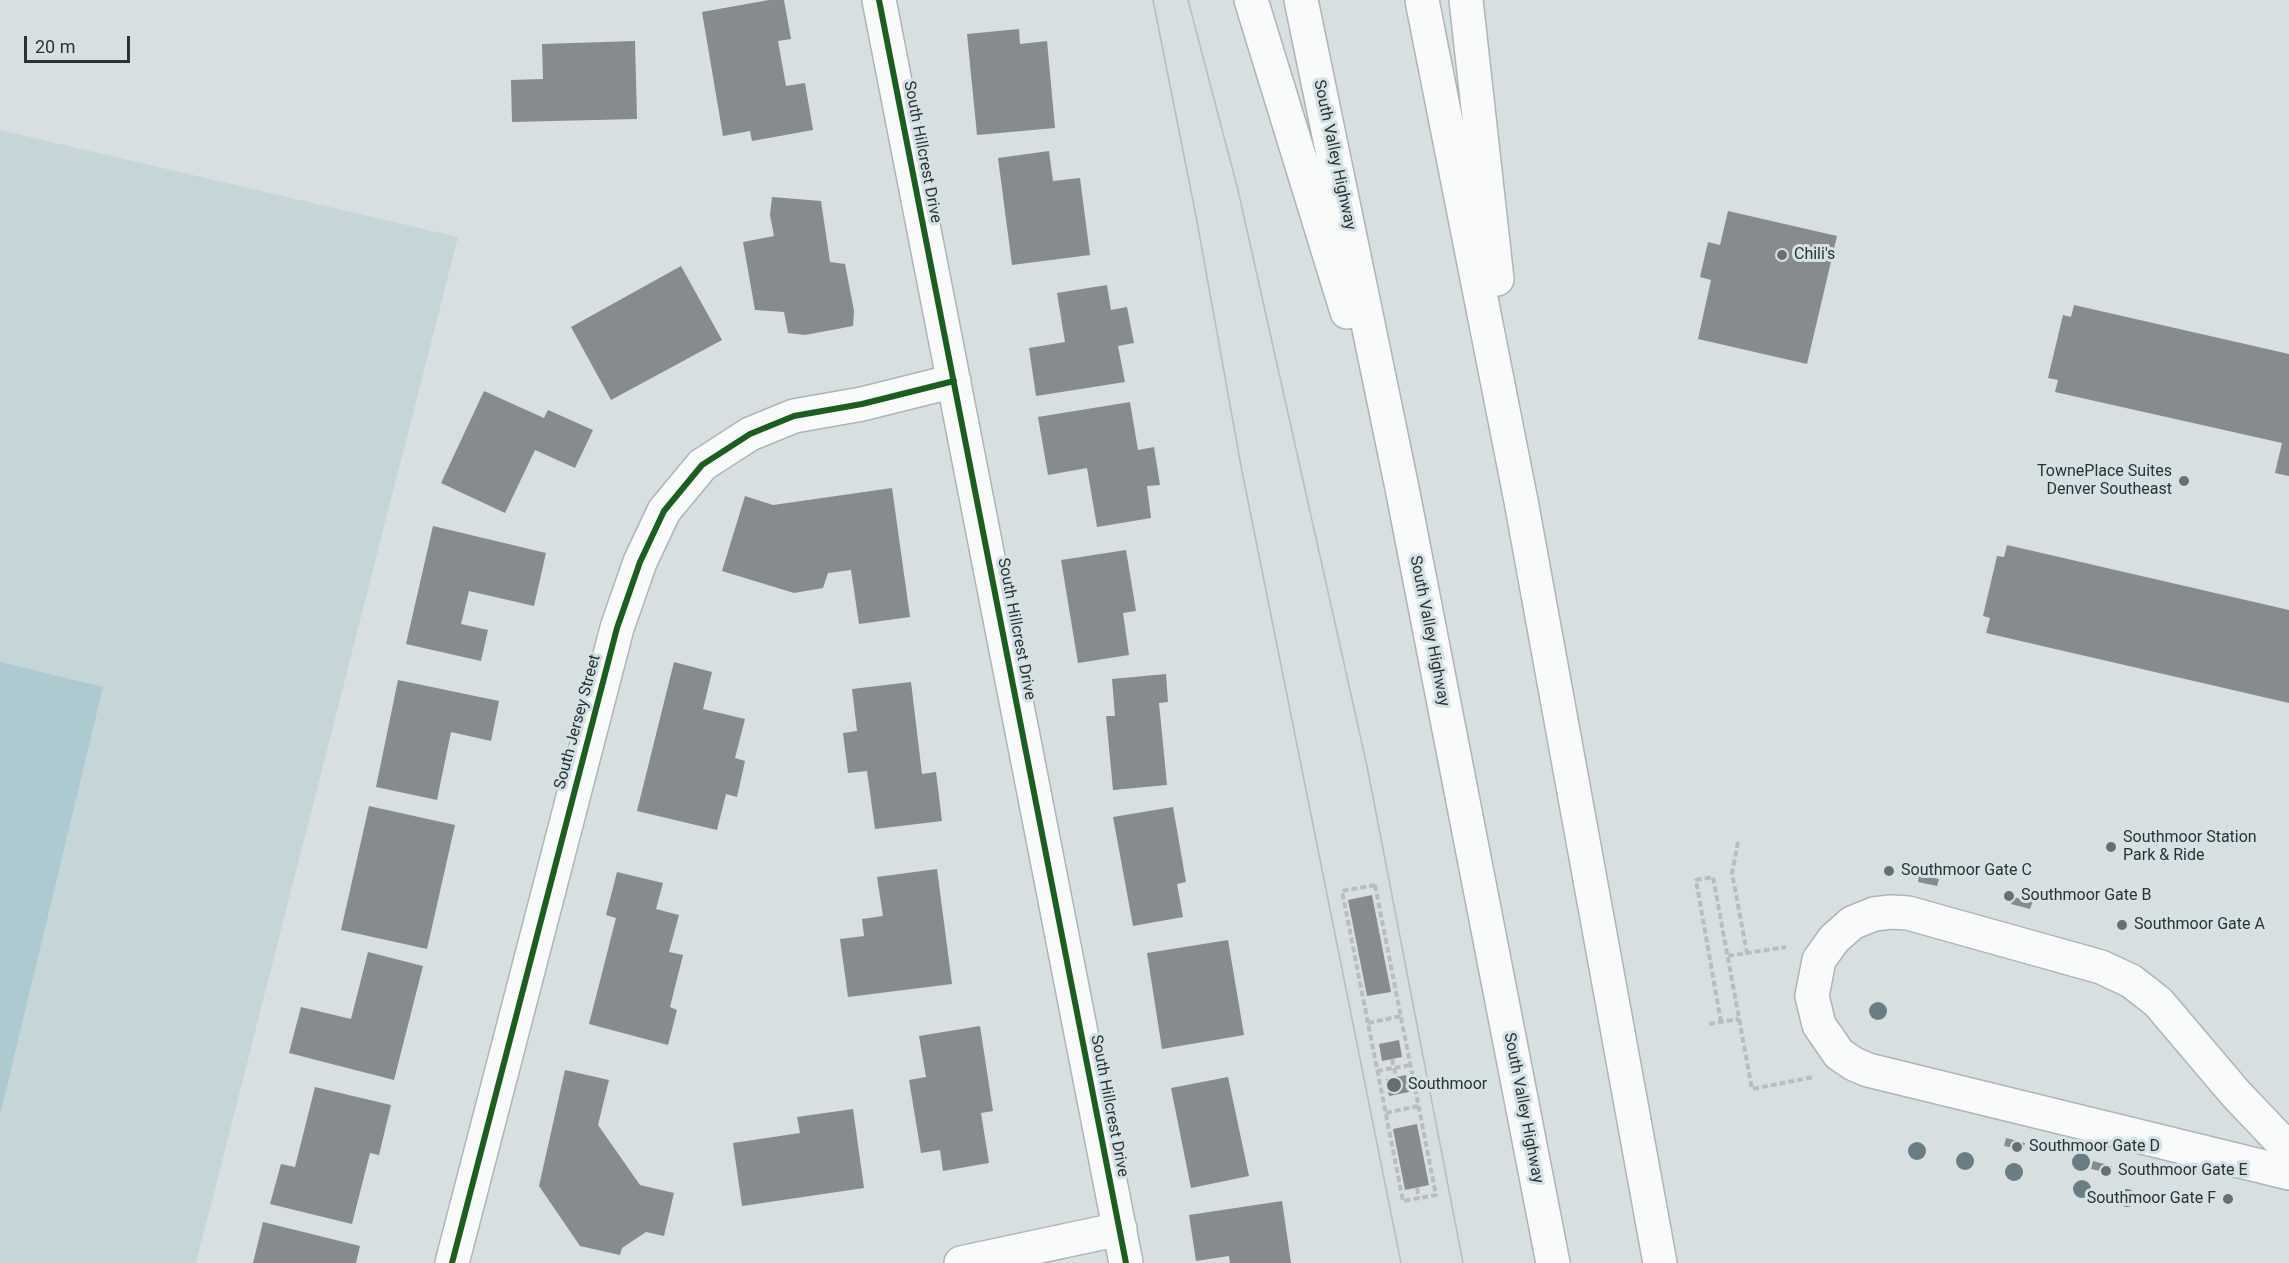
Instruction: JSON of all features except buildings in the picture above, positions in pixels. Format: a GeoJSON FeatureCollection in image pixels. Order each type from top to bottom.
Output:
{"type":"FeatureCollection","features":[{"type":"Feature","properties":{"kind":"main road","name":"South Hillcrest Drive"},"geometry":{"type":"LineString","coordinates":[[879,0],[1126,1263]]}},
{"type":"Feature","properties":{"kind":"main road"},"geometry":{"type":"LineString","coordinates":[[1251,0],[1402,488]]}},
{"type":"Feature","properties":{"kind":"main road","name":"South Valley Highway"},"geometry":{"type":"LineString","coordinates":[[1301,0],[1402,488],[1553,1263]]}},
{"type":"Feature","properties":{"kind":"main road"},"geometry":{"type":"LineString","coordinates":[[1422,0],[1521,501],[1660,1263]]}},
{"type":"Feature","properties":{"kind":"main road"},"geometry":{"type":"LineString","coordinates":[[1466,0],[1521,501]]}},
{"type":"Feature","properties":{"kind":"main road","name":"South Jersey Street"},"geometry":{"type":"LineString","coordinates":[[452,1263],[616,628],[640,561],[664,510],[702,465],[750,434],[794,416],[862,404],[954,381]]}},
{"type":"Feature","properties":{"kind":"main road"},"geometry":{"type":"LineString","coordinates":[[2289,1145],[2277,1137],[2236,1094],[2158,1002],[2131,981],[2101,967],[1908,913],[1891,912],[1852,923],[1834,939],[1819,960],[1812,996],[1819,1025],[1839,1054],[1854,1064],[1868,1070],[2289,1173]]}},
{"type":"Feature","properties":{"kind":"main road"},"geometry":{"type":"LineString","coordinates":[[961,1263],[1119,1228]]}},
{"type":"Feature","properties":{"kind":"path"},"geometry":{"type":"LineString","coordinates":[[1738,842],[1732,873],[1747,953]]}},
{"type":"Feature","properties":{"kind":"path"},"geometry":{"type":"LineString","coordinates":[[1721,1022],[1696,880],[1713,877],[1752,1089],[1820,1076]]}},
{"type":"Feature","properties":{"kind":"path"},"geometry":{"type":"LineString","coordinates":[[1375,885],[1401,1016],[1436,1195],[1403,1201],[1342,891],[1375,885]]}},
{"type":"Feature","properties":{"kind":"path"},"geometry":{"type":"LineString","coordinates":[[1728,956],[1787,947]]}},
{"type":"Feature","properties":{"kind":"path"},"geometry":{"type":"LineString","coordinates":[[1368,1023],[1401,1016]]}},
{"type":"Feature","properties":{"kind":"path"},"geometry":{"type":"LineString","coordinates":[[1710,1024],[1739,1019]]}},
{"type":"Feature","properties":{"kind":"path"},"geometry":{"type":"LineString","coordinates":[[1392,1059],[1396,1077]]}},
{"type":"Feature","properties":{"kind":"path"},"geometry":{"type":"LineString","coordinates":[[1377,1071],[1410,1065]]}},
{"type":"Feature","properties":{"kind":"path"},"geometry":{"type":"LineString","coordinates":[[1386,1113],[1419,1106]]}},
{"type":"Feature","properties":{"kind":"path"},"geometry":{"type":"LineString","coordinates":[[1418,1188],[1419,1198]]}},
{"type":"Feature","properties":{"kind":"shaded area"},"geometry":{"type":"Polygon","coordinates":[[[0,130],[458,237],[196,1263],[0,1263],[0,130]]]}},
{"type":"Feature","properties":{"kind":"shaded area"},"geometry":{"type":"Polygon","coordinates":[[[0,662],[103,687],[0,1115],[0,662]]]}},
{"type":"Feature","properties":{"kind":"tram line"},"geometry":{"type":"LineString","coordinates":[[1153,0],[1196,216],[1241,466],[1401,1263]]}},
{"type":"Feature","properties":{"kind":"tram line"},"geometry":{"type":"LineString","coordinates":[[1188,0],[1238,190],[1367,766],[1463,1263]]}},
{"type":"Feature","properties":{"kind":"cycle path"},"geometry":{"type":"LineString","coordinates":[[879,0],[1126,1263]]}},
{"type":"Feature","properties":{"kind":"cycle path"},"geometry":{"type":"LineString","coordinates":[[452,1263],[617,628],[640,562],[664,511],[702,465],[750,434],[794,416],[862,404],[954,381]]}},
{"type":"Feature","properties":{"kind":"place","name":"Chili's"},"geometry":{"type":"Point","coordinates":[1782,255]}},
{"type":"Feature","properties":{"kind":"place","name":"TownePlace Suites Denver Southeast"},"geometry":{"type":"Point","coordinates":[2184,481]}},
{"type":"Feature","properties":{"kind":"place","name":"Southmoor Station Park & Ride"},"geometry":{"type":"Point","coordinates":[2111,847]}},
{"type":"Feature","properties":{"kind":"place","name":"Southmoor Gate C"},"geometry":{"type":"Point","coordinates":[1889,871]}},
{"type":"Feature","properties":{"kind":"place","name":"Southmoor Gate B"},"geometry":{"type":"Point","coordinates":[2009,896]}},
{"type":"Feature","properties":{"kind":"place","name":"Southmoor Gate A"},"geometry":{"type":"Point","coordinates":[2122,925]}},
{"type":"Feature","properties":{"kind":"place","name":"Southmoor"},"geometry":{"type":"Point","coordinates":[1394,1085]}},
{"type":"Feature","properties":{"kind":"place","name":"Southmoor Gate D"},"geometry":{"type":"Point","coordinates":[2017,1147]}},
{"type":"Feature","properties":{"kind":"place","name":"Southmoor Gate E"},"geometry":{"type":"Point","coordinates":[2106,1171]}},
{"type":"Feature","properties":{"kind":"place","name":"Southmoor Gate F"},"geometry":{"type":"Point","coordinates":[2228,1199]}}]}
